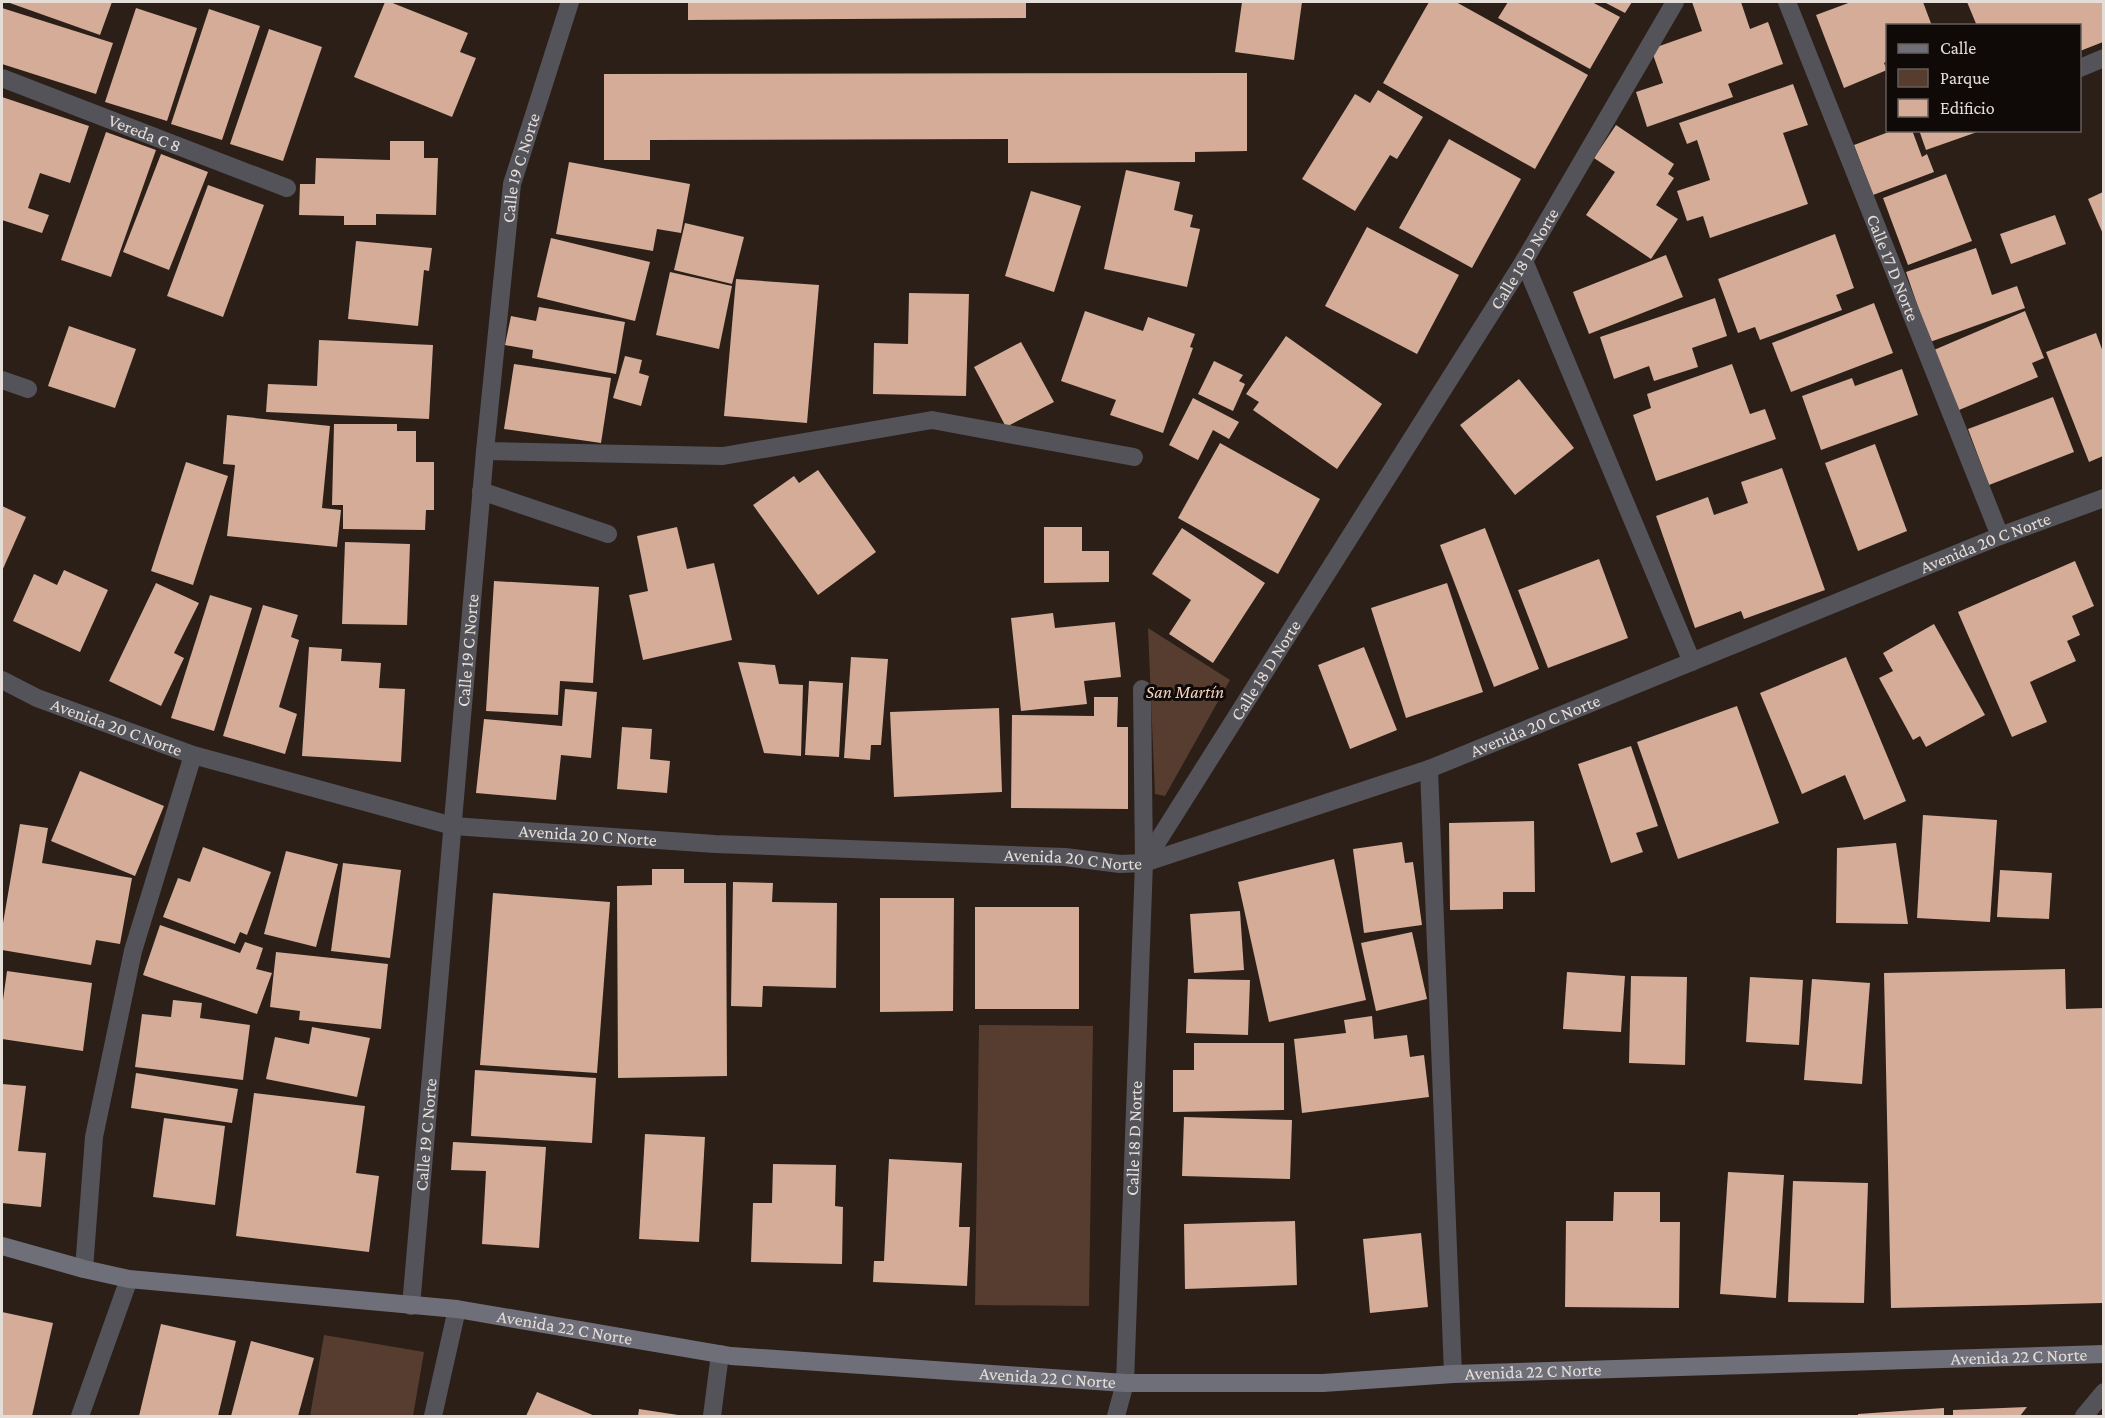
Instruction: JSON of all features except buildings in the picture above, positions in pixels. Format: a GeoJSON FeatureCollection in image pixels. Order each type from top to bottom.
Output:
{"type":"FeatureCollection","features":[{"type":"Feature","properties":{"kind":"street","name":"Calle 19 C Norte"},"geometry":{"type":"LineString","coordinates":[[411,1306],[481,491],[512,184],[570,2]]}},
{"type":"Feature","properties":{"kind":"street","name":"Calle 18 D Norte"},"geometry":{"type":"LineString","coordinates":[[1116,1416],[1125,1383],[1144,863],[1524,261],[1675,2]]}},
{"type":"Feature","properties":{"kind":"street","name":"Calle 17 D Norte"},"geometry":{"type":"LineString","coordinates":[[1786,2],[2000,536]]}},
{"type":"Feature","properties":{"kind":"street"},"geometry":{"type":"LineString","coordinates":[[2081,67],[2103,58]]}},
{"type":"Feature","properties":{"kind":"street","name":"Vereda C 8"},"geometry":{"type":"LineString","coordinates":[[2,78],[287,188]]}},
{"type":"Feature","properties":{"kind":"street"},"geometry":{"type":"LineString","coordinates":[[1524,261],[1692,662]]}},
{"type":"Feature","properties":{"kind":"street"},"geometry":{"type":"LineString","coordinates":[[2,380],[28,389]]}},
{"type":"Feature","properties":{"kind":"street"},"geometry":{"type":"LineString","coordinates":[[485,451],[723,456],[932,420],[1134,457]]}},
{"type":"Feature","properties":{"kind":"street"},"geometry":{"type":"LineString","coordinates":[[481,491],[608,534]]}},
{"type":"Feature","properties":{"kind":"street","name":"Avenida 20 C Norte"},"geometry":{"type":"LineString","coordinates":[[2,680],[37,698],[193,755],[453,826],[715,844],[1065,857],[1120,864],[1144,863],[1430,769],[2000,536],[2103,498]]}},
{"type":"Feature","properties":{"kind":"street"},"geometry":{"type":"LineString","coordinates":[[1142,689],[1144,863]]}},
{"type":"Feature","properties":{"kind":"street"},"geometry":{"type":"LineString","coordinates":[[84,1269],[94,1137],[133,951],[193,755]]}},
{"type":"Feature","properties":{"kind":"street"},"geometry":{"type":"LineString","coordinates":[[1430,769],[1453,1374]]}},
{"type":"Feature","properties":{"kind":"street","name":"Avenida 22 C Norte"},"geometry":{"type":"LineString","coordinates":[[2,1246],[129,1279],[457,1309],[720,1354],[1125,1383],[1323,1383],[1453,1374],[2103,1354]]}},
{"type":"Feature","properties":{"kind":"street"},"geometry":{"type":"LineString","coordinates":[[80,1416],[129,1279]]}},
{"type":"Feature","properties":{"kind":"street"},"geometry":{"type":"LineString","coordinates":[[433,1416],[457,1309]]}},
{"type":"Feature","properties":{"kind":"street"},"geometry":{"type":"LineString","coordinates":[[712,1416],[720,1354]]}},
{"type":"Feature","properties":{"kind":"street"},"geometry":{"type":"LineString","coordinates":[[2084,1416],[2103,1392]]}},
{"type":"Feature","properties":{"kind":"green space","name":"San Martín"},"geometry":{"type":"Polygon","coordinates":[[[1148,628],[1230,680],[1165,796],[1155,794],[1148,628]]]}},
{"type":"Feature","properties":{"kind":"green space"},"geometry":{"type":"Polygon","coordinates":[[[979,1025],[1093,1026],[1089,1306],[975,1305],[979,1025]]]}},
{"type":"Feature","properties":{"kind":"green space"},"geometry":{"type":"Polygon","coordinates":[[[324,1335],[424,1352],[413,1416],[310,1416],[324,1335]]]}}]}
